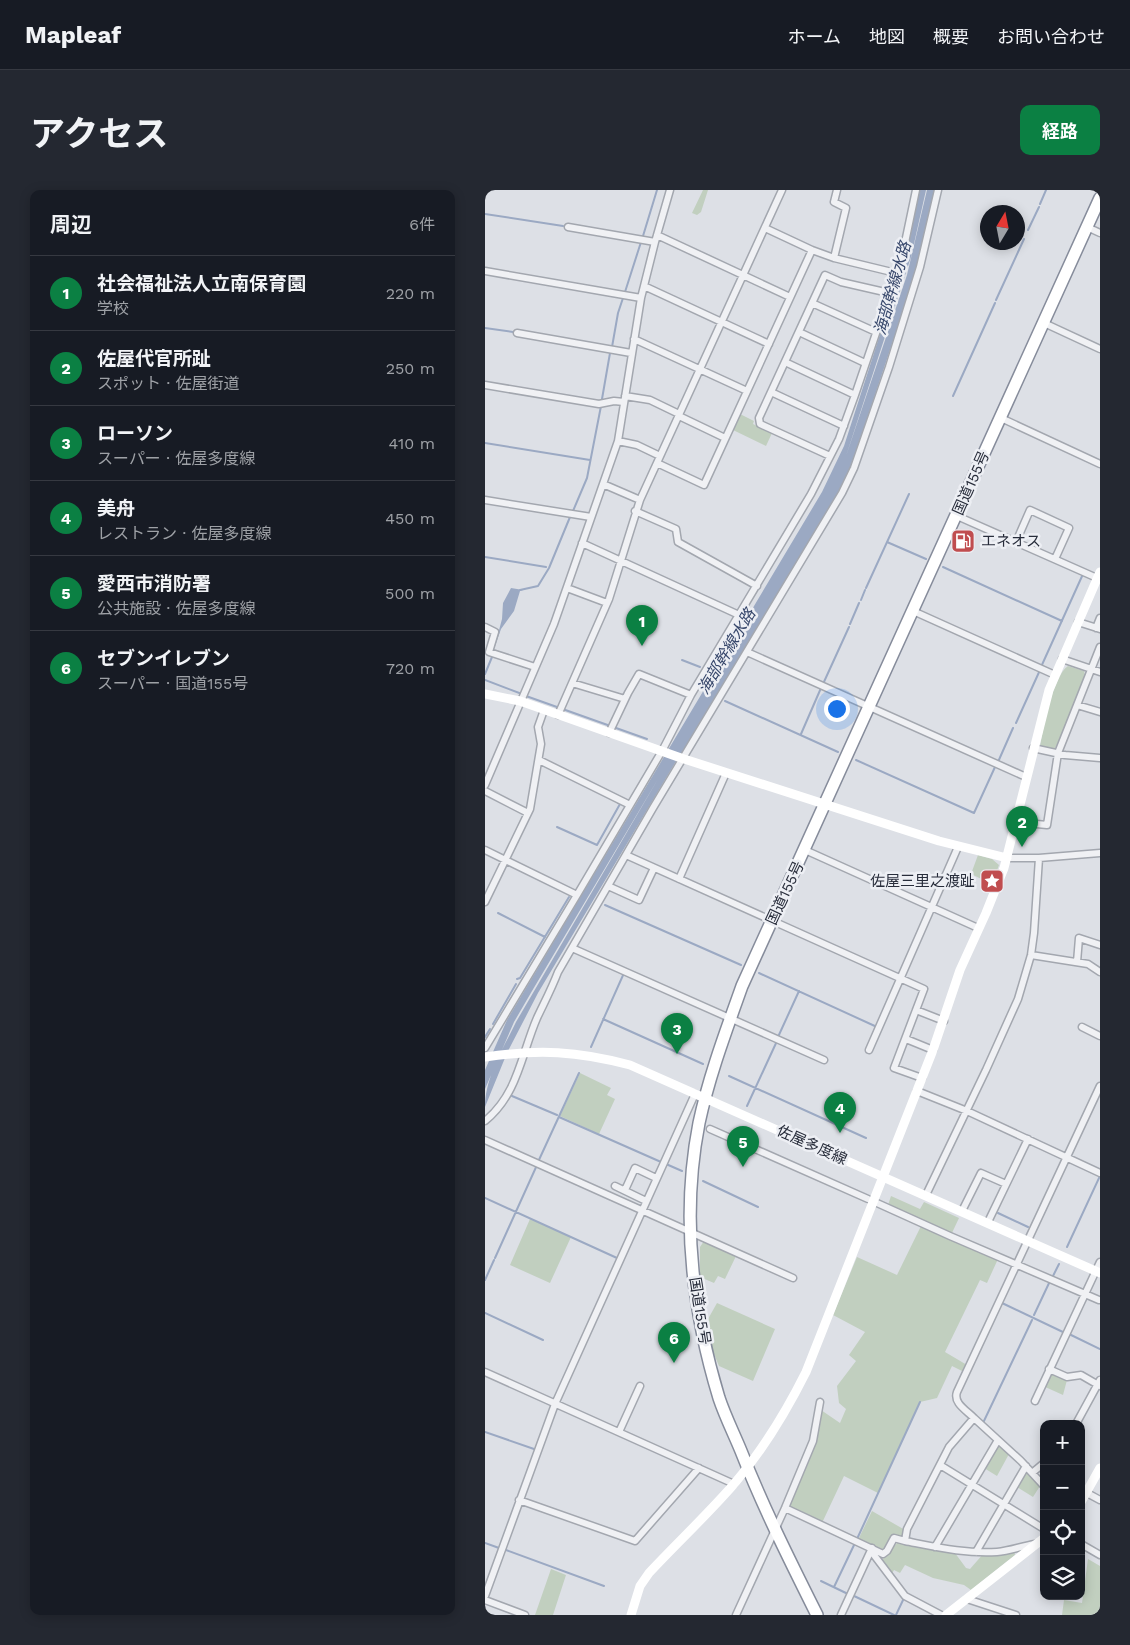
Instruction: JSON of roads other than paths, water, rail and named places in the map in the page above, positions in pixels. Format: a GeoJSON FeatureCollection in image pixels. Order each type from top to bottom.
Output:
{"type":"FeatureCollection","features":[{"type":"Feature","properties":{"kind":"highway","name":"国道155号"},"geometry":{"type":"LineString","coordinates":[[817,1615],[747,1467],[720,1400],[705,1344],[695,1291],[690,1204],[700,1096],[742,986],[1100,198]]}},
{"type":"Feature","properties":{"kind":"street"},"geometry":{"type":"LineString","coordinates":[[485,785],[554,624],[618,441],[641,298],[655,239],[670,190]]}},
{"type":"Feature","properties":{"kind":"street"},"geometry":{"type":"LineString","coordinates":[[559,711],[607,603],[635,511],[782,190]]}},
{"type":"Feature","properties":{"kind":"street"},"geometry":{"type":"LineString","coordinates":[[834,258],[846,208],[834,202],[837,190]]}},
{"type":"Feature","properties":{"kind":"street"},"geometry":{"type":"LineString","coordinates":[[485,1048],[662,751],[691,695],[811,494],[844,426],[855,395],[907,236],[916,190]]}},
{"type":"Feature","properties":{"kind":"street"},"geometry":{"type":"LineString","coordinates":[[485,1121],[495,1113],[513,1086],[522,1052],[552,990],[558,972],[682,758],[842,494],[854,468],[920,267],[938,190]]}},
{"type":"Feature","properties":{"kind":"street"},"geometry":{"type":"LineString","coordinates":[[568,227],[655,239],[791,297]]}},
{"type":"Feature","properties":{"kind":"street"},"geometry":{"type":"LineString","coordinates":[[1087,227],[1100,233]]}},
{"type":"Feature","properties":{"kind":"street"},"geometry":{"type":"LineString","coordinates":[[765,228],[834,258],[896,272]]}},
{"type":"Feature","properties":{"kind":"street"},"geometry":{"type":"LineString","coordinates":[[618,441],[637,445],[704,485],[812,250]]}},
{"type":"Feature","properties":{"kind":"street"},"geometry":{"type":"LineString","coordinates":[[485,271],[641,298]]}},
{"type":"Feature","properties":{"kind":"street"},"geometry":{"type":"LineString","coordinates":[[830,456],[760,424],[759,418],[825,274],[841,282],[889,292]]}},
{"type":"Feature","properties":{"kind":"street"},"geometry":{"type":"LineString","coordinates":[[644,286],[769,344]]}},
{"type":"Feature","properties":{"kind":"street"},"geometry":{"type":"LineString","coordinates":[[812,303],[876,332]]}},
{"type":"Feature","properties":{"kind":"street"},"geometry":{"type":"LineString","coordinates":[[1043,323],[1100,349]]}},
{"type":"Feature","properties":{"kind":"street"},"geometry":{"type":"LineString","coordinates":[[799,332],[865,363]]}},
{"type":"Feature","properties":{"kind":"street"},"geometry":{"type":"LineString","coordinates":[[517,333],[631,353]]}},
{"type":"Feature","properties":{"kind":"street"},"geometry":{"type":"LineString","coordinates":[[634,339],[747,391]]}},
{"type":"Feature","properties":{"kind":"street"},"geometry":{"type":"LineString","coordinates":[[785,362],[855,395]]}},
{"type":"Feature","properties":{"kind":"street"},"geometry":{"type":"LineString","coordinates":[[485,385],[599,404],[625,399],[650,400],[725,438]]}},
{"type":"Feature","properties":{"kind":"street"},"geometry":{"type":"LineString","coordinates":[[771,392],[844,426]]}},
{"type":"Feature","properties":{"kind":"street"},"geometry":{"type":"LineString","coordinates":[[1001,418],[1100,464]]}},
{"type":"Feature","properties":{"kind":"street"},"geometry":{"type":"LineString","coordinates":[[603,484],[640,500]]}},
{"type":"Feature","properties":{"kind":"street"},"geometry":{"type":"LineString","coordinates":[[485,500],[591,517]]}},
{"type":"Feature","properties":{"kind":"street"},"geometry":{"type":"LineString","coordinates":[[1016,542],[1030,510],[1069,528],[1055,559]]}},
{"type":"Feature","properties":{"kind":"street"},"geometry":{"type":"LineString","coordinates":[[635,511],[676,529],[678,542],[757,586]]}},
{"type":"Feature","properties":{"kind":"street"},"geometry":{"type":"LineString","coordinates":[[631,1615],[640,1586],[649,1573],[734,1484],[786,1412],[806,1372],[933,1050],[960,970],[986,912],[1007,858],[1043,708],[1055,675],[1099,575],[1055,559],[957,516]]}},
{"type":"Feature","properties":{"kind":"street"},"geometry":{"type":"LineString","coordinates":[[582,543],[739,615]]}},
{"type":"Feature","properties":{"kind":"street"},"geometry":{"type":"LineString","coordinates":[[567,588],[607,603]]}},
{"type":"Feature","properties":{"kind":"street"},"geometry":{"type":"LineString","coordinates":[[913,611],[1055,675]]}},
{"type":"Feature","properties":{"kind":"street"},"geometry":{"type":"LineString","coordinates":[[1078,622],[1098,628],[1100,618]]}},
{"type":"Feature","properties":{"kind":"street"},"geometry":{"type":"LineString","coordinates":[[485,627],[495,632],[489,652],[535,667]]}},
{"type":"Feature","properties":{"kind":"street"},"geometry":{"type":"LineString","coordinates":[[1015,822],[1047,825],[1058,753],[1090,668],[1100,647]]}},
{"type":"Feature","properties":{"kind":"street"},"geometry":{"type":"LineString","coordinates":[[747,652],[1026,777]]}},
{"type":"Feature","properties":{"kind":"street"},"geometry":{"type":"LineString","coordinates":[[1062,659],[1100,672]]}},
{"type":"Feature","properties":{"kind":"street"},"geometry":{"type":"LineString","coordinates":[[611,729],[639,674],[691,695]]}},
{"type":"Feature","properties":{"kind":"street"},"geometry":{"type":"LineString","coordinates":[[572,683],[625,699]]}},
{"type":"Feature","properties":{"kind":"street"},"geometry":{"type":"LineString","coordinates":[[485,694],[522,696],[544,710],[559,711],[611,729],[682,758],[959,847],[1007,858],[1039,858],[1100,853]]}},
{"type":"Feature","properties":{"kind":"street"},"geometry":{"type":"LineString","coordinates":[[1077,705],[1100,712]]}},
{"type":"Feature","properties":{"kind":"street"},"geometry":{"type":"LineString","coordinates":[[485,902],[529,813],[541,744],[538,727],[544,710]]}},
{"type":"Feature","properties":{"kind":"street"},"geometry":{"type":"LineString","coordinates":[[1033,748],[1100,758]]}},
{"type":"Feature","properties":{"kind":"street"},"geometry":{"type":"LineString","coordinates":[[539,760],[630,805]]}},
{"type":"Feature","properties":{"kind":"street"},"geometry":{"type":"LineString","coordinates":[[679,879],[726,773]]}},
{"type":"Feature","properties":{"kind":"street"},"geometry":{"type":"LineString","coordinates":[[485,791],[529,813]]}},
{"type":"Feature","properties":{"kind":"street"},"geometry":{"type":"LineString","coordinates":[[869,1050],[959,847]]}},
{"type":"Feature","properties":{"kind":"street"},"geometry":{"type":"LineString","coordinates":[[485,850],[577,895]]}},
{"type":"Feature","properties":{"kind":"street"},"geometry":{"type":"LineString","coordinates":[[805,850],[978,928]]}},
{"type":"Feature","properties":{"kind":"street"},"geometry":{"type":"LineString","coordinates":[[626,856],[924,989],[894,1068],[921,1078]]}},
{"type":"Feature","properties":{"kind":"street"},"geometry":{"type":"LineString","coordinates":[[926,1195],[1018,999],[1031,955],[1035,933],[1039,858]]}},
{"type":"Feature","properties":{"kind":"street"},"geometry":{"type":"LineString","coordinates":[[608,886],[639,900],[654,868]]}},
{"type":"Feature","properties":{"kind":"street"},"geometry":{"type":"LineString","coordinates":[[1077,962],[1079,938],[1100,945]]}},
{"type":"Feature","properties":{"kind":"street"},"geometry":{"type":"LineString","coordinates":[[572,948],[824,1060]]}},
{"type":"Feature","properties":{"kind":"street"},"geometry":{"type":"LineString","coordinates":[[1031,955],[1088,964],[1100,972]]}},
{"type":"Feature","properties":{"kind":"street"},"geometry":{"type":"LineString","coordinates":[[916,1010],[943,1021]]}},
{"type":"Feature","properties":{"kind":"street"},"geometry":{"type":"LineString","coordinates":[[1081,1027],[1100,1036]]}},
{"type":"Feature","properties":{"kind":"street"},"geometry":{"type":"LineString","coordinates":[[906,1039],[933,1050]]}},
{"type":"Feature","properties":{"kind":"street","name":"佐屋多度線"},"geometry":{"type":"LineString","coordinates":[[485,1057],[522,1052],[561,1052],[604,1058],[631,1065],[962,1211],[1099,1269]]}},
{"type":"Feature","properties":{"kind":"street"},"geometry":{"type":"LineString","coordinates":[[1040,1482],[1026,1466],[957,1402],[955,1396],[1100,1086]]}},
{"type":"Feature","properties":{"kind":"street"},"geometry":{"type":"LineString","coordinates":[[917,1091],[967,1111],[1100,1173]]}},
{"type":"Feature","properties":{"kind":"street"},"geometry":{"type":"LineString","coordinates":[[485,1596],[555,1404],[656,1178],[700,1096]]}},
{"type":"Feature","properties":{"kind":"street"},"geometry":{"type":"LineString","coordinates":[[710,1129],[868,1199]]}},
{"type":"Feature","properties":{"kind":"street"},"geometry":{"type":"LineString","coordinates":[[988,1222],[1028,1139]]}},
{"type":"Feature","properties":{"kind":"street"},"geometry":{"type":"LineString","coordinates":[[485,1140],[793,1278]]}},
{"type":"Feature","properties":{"kind":"street"},"geometry":{"type":"LineString","coordinates":[[625,1190],[635,1168],[656,1178]]}},
{"type":"Feature","properties":{"kind":"street"},"geometry":{"type":"LineString","coordinates":[[962,1211],[981,1173],[1006,1184]]}},
{"type":"Feature","properties":{"kind":"street"},"geometry":{"type":"LineString","coordinates":[[615,1186],[646,1201]]}},
{"type":"Feature","properties":{"kind":"street"},"geometry":{"type":"LineString","coordinates":[[877,1203],[1099,1300]]}},
{"type":"Feature","properties":{"kind":"street"},"geometry":{"type":"LineString","coordinates":[[1035,1401],[1085,1294],[1099,1269]]}},
{"type":"Feature","properties":{"kind":"street"},"geometry":{"type":"LineString","coordinates":[[1049,1369],[1067,1377],[1081,1375],[1099,1383],[1078,1420]]}},
{"type":"Feature","properties":{"kind":"street"},"geometry":{"type":"LineString","coordinates":[[485,1372],[734,1484]]}},
{"type":"Feature","properties":{"kind":"street"},"geometry":{"type":"LineString","coordinates":[[619,1432],[640,1386]]}},
{"type":"Feature","properties":{"kind":"street"},"geometry":{"type":"LineString","coordinates":[[736,1615],[785,1508],[813,1441],[820,1402]]}},
{"type":"Feature","properties":{"kind":"street"},"geometry":{"type":"LineString","coordinates":[[905,1541],[907,1529],[949,1447],[974,1418]]}},
{"type":"Feature","properties":{"kind":"street"},"geometry":{"type":"LineString","coordinates":[[935,1547],[998,1440]]}},
{"type":"Feature","properties":{"kind":"street"},"geometry":{"type":"LineString","coordinates":[[939,1465],[1040,1527]]}},
{"type":"Feature","properties":{"kind":"street"},"geometry":{"type":"LineString","coordinates":[[1032,1473],[1042,1465]]}},
{"type":"Feature","properties":{"kind":"street"},"geometry":{"type":"LineString","coordinates":[[976,1552],[1026,1466]]}},
{"type":"Feature","properties":{"kind":"street"},"geometry":{"type":"LineString","coordinates":[[519,1500],[635,1541],[699,1468]]}},
{"type":"Feature","properties":{"kind":"street"},"geometry":{"type":"LineString","coordinates":[[1085,1496],[1100,1468]]}},
{"type":"Feature","properties":{"kind":"street"},"geometry":{"type":"LineString","coordinates":[[1087,1493],[1100,1500]]}},
{"type":"Feature","properties":{"kind":"street"},"geometry":{"type":"LineString","coordinates":[[785,1508],[883,1554],[894,1538],[951,1550],[976,1552],[998,1552],[1040,1543]]}},
{"type":"Feature","properties":{"kind":"street"},"geometry":{"type":"LineString","coordinates":[[946,1615],[1040,1543]]}},
{"type":"Feature","properties":{"kind":"street"},"geometry":{"type":"LineString","coordinates":[[1085,1546],[1100,1555]]}},
{"type":"Feature","properties":{"kind":"street"},"geometry":{"type":"LineString","coordinates":[[841,1615],[871,1548]]}},
{"type":"Feature","properties":{"kind":"street"},"geometry":{"type":"LineString","coordinates":[[871,1548],[905,1596],[941,1615]]}},
{"type":"Feature","properties":{"kind":"street"},"geometry":{"type":"LineString","coordinates":[[967,1599],[1005,1613],[1016,1615]]}},
{"type":"Feature","properties":{"kind":"street"},"geometry":{"type":"LineString","coordinates":[[485,1600],[525,1615]]}},
{"type":"Feature","properties":{"kind":"water"},"geometry":{"type":"Polygon","coordinates":[[[920,190],[926,190],[911,257],[846,456],[907,275],[927,190],[935,190],[915,275],[851,467],[836,496],[538,993],[507,1053],[485,1107],[492,1072],[485,1089],[485,1070],[507,1020],[822,492],[844,446],[905,257],[920,190]],[[658,779],[514,1022],[501,1052],[516,1022],[658,779]]]}},
{"type":"Feature","properties":{"kind":"water"},"geometry":{"type":"Polygon","coordinates":[[[511,588],[523,590],[520,591],[514,611],[501,629],[494,649],[502,619],[503,603],[511,588]]]}},
{"type":"Feature","properties":{"kind":"waterway"},"geometry":{"type":"LineString","coordinates":[[643,236],[657,190]]}},
{"type":"Feature","properties":{"kind":"waterway"},"geometry":{"type":"LineString","coordinates":[[1040,204],[1046,190]]}},
{"type":"Feature","properties":{"kind":"waterway"},"geometry":{"type":"LineString","coordinates":[[1028,230],[1039,207]]}},
{"type":"Feature","properties":{"kind":"waterway"},"geometry":{"type":"LineString","coordinates":[[485,214],[563,226]]}},
{"type":"Feature","properties":{"kind":"waterway"},"geometry":{"type":"LineString","coordinates":[[625,292],[641,242]]}},
{"type":"Feature","properties":{"kind":"waterway","name":"海部幹線水路"},"geometry":{"type":"LineString","coordinates":[[895,267],[901,248]]}},
{"type":"Feature","properties":{"kind":"waterway"},"geometry":{"type":"LineString","coordinates":[[996,300],[1019,250]]}},
{"type":"Feature","properties":{"kind":"waterway"},"geometry":{"type":"LineString","coordinates":[[612,347],[618,313],[623,298]]}},
{"type":"Feature","properties":{"kind":"waterway"},"geometry":{"type":"LineString","coordinates":[[953,396],[995,303]]}},
{"type":"Feature","properties":{"kind":"waterway"},"geometry":{"type":"LineString","coordinates":[[485,328],[513,332]]}},
{"type":"Feature","properties":{"kind":"waterway"},"geometry":{"type":"LineString","coordinates":[[602,399],[610,353]]}},
{"type":"Feature","properties":{"kind":"waterway"},"geometry":{"type":"LineString","coordinates":[[573,511],[587,478],[601,406]]}},
{"type":"Feature","properties":{"kind":"waterway"},"geometry":{"type":"LineString","coordinates":[[485,443],[590,460]]}},
{"type":"Feature","properties":{"kind":"waterway"},"geometry":{"type":"LineString","coordinates":[[866,588],[909,494]]}},
{"type":"Feature","properties":{"kind":"waterway"},"geometry":{"type":"LineString","coordinates":[[520,590],[538,586],[549,568],[570,517]]}},
{"type":"Feature","properties":{"kind":"waterway"},"geometry":{"type":"LineString","coordinates":[[887,542],[926,559]]}},
{"type":"Feature","properties":{"kind":"waterway"},"geometry":{"type":"LineString","coordinates":[[485,557],[546,567]]}},
{"type":"Feature","properties":{"kind":"waterway"},"geometry":{"type":"LineString","coordinates":[[943,567],[1062,621]]}},
{"type":"Feature","properties":{"kind":"waterway"},"geometry":{"type":"LineString","coordinates":[[1041,667],[1083,574]]}},
{"type":"Feature","properties":{"kind":"waterway"},"geometry":{"type":"LineString","coordinates":[[861,600],[865,590]]}},
{"type":"Feature","properties":{"kind":"waterway"},"geometry":{"type":"LineString","coordinates":[[850,624],[859,603]]}},
{"type":"Feature","properties":{"kind":"waterway"},"geometry":{"type":"LineString","coordinates":[[823,684],[849,627]]}},
{"type":"Feature","properties":{"kind":"waterway"},"geometry":{"type":"LineString","coordinates":[[485,674],[492,657]]}},
{"type":"Feature","properties":{"kind":"waterway","name":"海部幹線水路"},"geometry":{"type":"LineString","coordinates":[[682,660],[700,667]]}},
{"type":"Feature","properties":{"kind":"waterway"},"geometry":{"type":"LineString","coordinates":[[1016,723],[1040,670]]}},
{"type":"Feature","properties":{"kind":"waterway"},"geometry":{"type":"LineString","coordinates":[[485,680],[522,694]]}},
{"type":"Feature","properties":{"kind":"waterway"},"geometry":{"type":"LineString","coordinates":[[801,734],[821,688]]}},
{"type":"Feature","properties":{"kind":"waterway"},"geometry":{"type":"LineString","coordinates":[[526,696],[647,739]]}},
{"type":"Feature","properties":{"kind":"waterway"},"geometry":{"type":"LineString","coordinates":[[725,701],[838,752]]}},
{"type":"Feature","properties":{"kind":"waterway"},"geometry":{"type":"LineString","coordinates":[[998,762],[1013,728]]}},
{"type":"Feature","properties":{"kind":"waterway"},"geometry":{"type":"LineString","coordinates":[[856,760],[974,813],[995,767]]}},
{"type":"Feature","properties":{"kind":"waterway"},"geometry":{"type":"LineString","coordinates":[[557,827],[597,845],[620,804],[618,803]]}},
{"type":"Feature","properties":{"kind":"waterway"},"geometry":{"type":"LineString","coordinates":[[517,979],[520,978],[569,897]]}},
{"type":"Feature","properties":{"kind":"waterway"},"geometry":{"type":"LineString","coordinates":[[605,905],[741,965]]}},
{"type":"Feature","properties":{"kind":"waterway"},"geometry":{"type":"LineString","coordinates":[[498,913],[545,937]]}},
{"type":"Feature","properties":{"kind":"waterway"},"geometry":{"type":"LineString","coordinates":[[591,1047],[624,973]]}},
{"type":"Feature","properties":{"kind":"waterway"},"geometry":{"type":"LineString","coordinates":[[759,973],[877,1027]]}},
{"type":"Feature","properties":{"kind":"waterway"},"geometry":{"type":"LineString","coordinates":[[493,1024],[516,984]]}},
{"type":"Feature","properties":{"kind":"waterway"},"geometry":{"type":"LineString","coordinates":[[778,1037],[799,991]]}},
{"type":"Feature","properties":{"kind":"waterway"},"geometry":{"type":"LineString","coordinates":[[603,1019],[703,1064]]}},
{"type":"Feature","properties":{"kind":"waterway"},"geometry":{"type":"LineString","coordinates":[[485,1037],[490,1029]]}},
{"type":"Feature","properties":{"kind":"waterway"},"geometry":{"type":"LineString","coordinates":[[747,1106],[777,1041]]}},
{"type":"Feature","properties":{"kind":"waterway"},"geometry":{"type":"LineString","coordinates":[[538,1162],[579,1073]]}},
{"type":"Feature","properties":{"kind":"waterway"},"geometry":{"type":"LineString","coordinates":[[729,1076],[866,1138]]}},
{"type":"Feature","properties":{"kind":"waterway"},"geometry":{"type":"LineString","coordinates":[[512,1096],[557,1115]]}},
{"type":"Feature","properties":{"kind":"waterway"},"geometry":{"type":"LineString","coordinates":[[559,1117],[661,1162]]}},
{"type":"Feature","properties":{"kind":"waterway"},"geometry":{"type":"LineString","coordinates":[[666,1164],[682,1171]]}},
{"type":"Feature","properties":{"kind":"waterway"},"geometry":{"type":"LineString","coordinates":[[495,1258],[537,1165]]}},
{"type":"Feature","properties":{"kind":"waterway"},"geometry":{"type":"LineString","coordinates":[[1067,1247],[1100,1176]]}},
{"type":"Feature","properties":{"kind":"waterway"},"geometry":{"type":"LineString","coordinates":[[703,1181],[758,1207]]}},
{"type":"Feature","properties":{"kind":"waterway"},"geometry":{"type":"LineString","coordinates":[[485,1198],[617,1258]]}},
{"type":"Feature","properties":{"kind":"waterway"},"geometry":{"type":"LineString","coordinates":[[998,1213],[1028,1227]]}},
{"type":"Feature","properties":{"kind":"waterway"},"geometry":{"type":"LineString","coordinates":[[485,1280],[494,1260]]}},
{"type":"Feature","properties":{"kind":"waterway"},"geometry":{"type":"LineString","coordinates":[[1053,1276],[1059,1264]]}},
{"type":"Feature","properties":{"kind":"waterway"},"geometry":{"type":"LineString","coordinates":[[1034,1315],[1050,1281]]}},
{"type":"Feature","properties":{"kind":"waterway"},"geometry":{"type":"LineString","coordinates":[[1002,1303],[1065,1333]]}},
{"type":"Feature","properties":{"kind":"waterway"},"geometry":{"type":"LineString","coordinates":[[485,1313],[543,1340]]}},
{"type":"Feature","properties":{"kind":"waterway"},"geometry":{"type":"LineString","coordinates":[[983,1423],[1032,1320]]}},
{"type":"Feature","properties":{"kind":"waterway"},"geometry":{"type":"LineString","coordinates":[[1069,1334],[1100,1349]]}},
{"type":"Feature","properties":{"kind":"waterway"},"geometry":{"type":"LineString","coordinates":[[857,1539],[920,1402]]}},
{"type":"Feature","properties":{"kind":"waterway"},"geometry":{"type":"LineString","coordinates":[[485,1432],[534,1449]]}},
{"type":"Feature","properties":{"kind":"waterway"},"geometry":{"type":"LineString","coordinates":[[485,1543],[499,1548]]}},
{"type":"Feature","properties":{"kind":"waterway"},"geometry":{"type":"LineString","coordinates":[[834,1587],[855,1543]]}},
{"type":"Feature","properties":{"kind":"waterway"},"geometry":{"type":"LineString","coordinates":[[506,1550],[604,1586]]}},
{"type":"Feature","properties":{"kind":"waterway"},"geometry":{"type":"LineString","coordinates":[[821,1581],[848,1594]]}},
{"type":"Feature","properties":{"kind":"waterway"},"geometry":{"type":"LineString","coordinates":[[852,1595],[894,1615]]}},
{"type":"Feature","properties":{"kind":"waterway"},"geometry":{"type":"LineString","coordinates":[[896,1615],[904,1598]]}},
{"type":"Feature","properties":{"kind":"place","name":"エネオス"},"geometry":{"type":"Point","coordinates":[963,541]}},
{"type":"Feature","properties":{"kind":"place","name":"社会福祉法人立南保育園"},"geometry":{"type":"Point","coordinates":[642,646]}},
{"type":"Feature","properties":{"kind":"place","name":"佐屋代官所趾"},"geometry":{"type":"Point","coordinates":[1022,847]}},
{"type":"Feature","properties":{"kind":"place","name":"佐屋三里之渡趾"},"geometry":{"type":"Point","coordinates":[992,881]}},
{"type":"Feature","properties":{"kind":"place","name":"ローソン"},"geometry":{"type":"Point","coordinates":[677,1054]}},
{"type":"Feature","properties":{"kind":"place","name":"美舟"},"geometry":{"type":"Point","coordinates":[840,1133]}},
{"type":"Feature","properties":{"kind":"place","name":"愛西市消防署"},"geometry":{"type":"Point","coordinates":[743,1167]}},
{"type":"Feature","properties":{"kind":"place","name":"セブンイレブン"},"geometry":{"type":"Point","coordinates":[674,1363]}}]}
